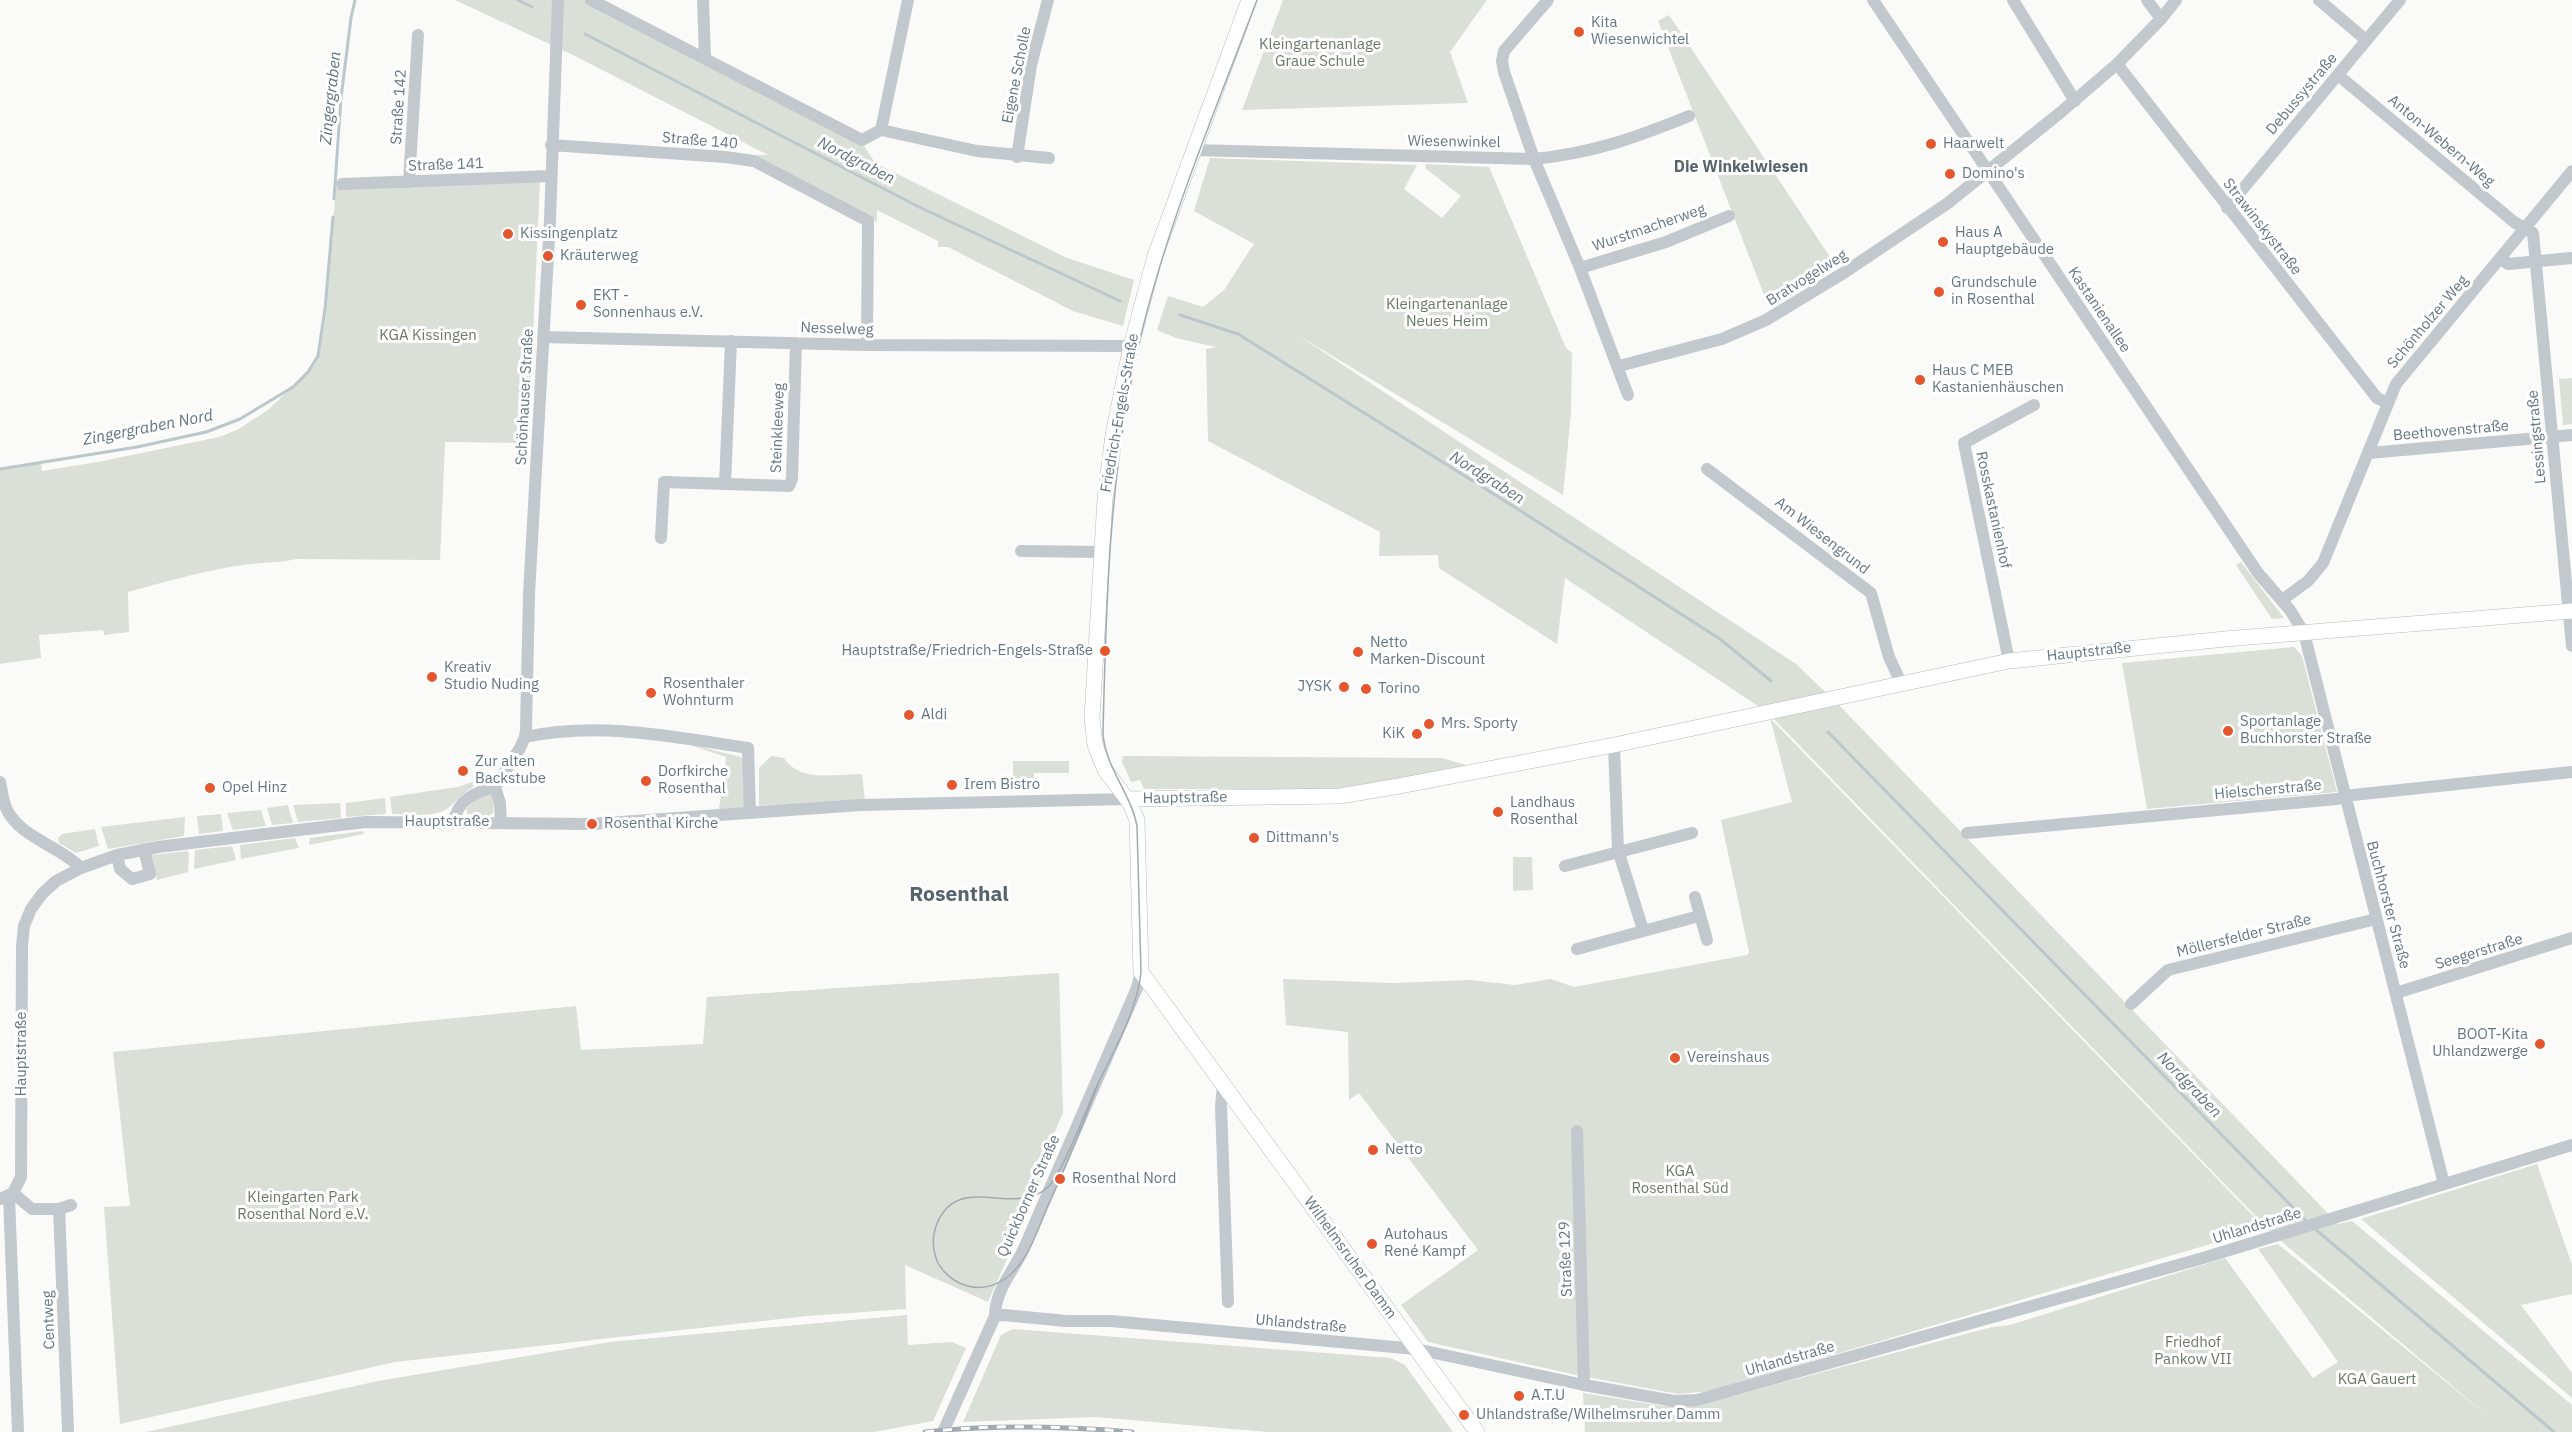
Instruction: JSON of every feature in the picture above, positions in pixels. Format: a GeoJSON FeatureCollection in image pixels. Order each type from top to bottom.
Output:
{"type":"FeatureCollection","features":[{"type":"Feature","properties":{"kind":"main road","name":"Friedrich-Engels-Straße"},"geometry":{"type":"LineString","coordinates":[[1126,799],[1106,773],[1097,753],[1092,731],[1101,552],[1113,435],[1131,346],[1155,256],[1249,0]]}},
{"type":"Feature","properties":{"kind":"main road","name":"Hauptstraße"},"geometry":{"type":"LineString","coordinates":[[1126,799],[1340,796],[1614,745],[2009,661],[2571,611]]}},
{"type":"Feature","properties":{"kind":"main road"},"geometry":{"type":"LineString","coordinates":[[1126,799],[1137,820],[1141,972]]}},
{"type":"Feature","properties":{"kind":"main road","name":"Wilhelmsruher Damm"},"geometry":{"type":"LineString","coordinates":[[1141,972],[1477,1432]]}},
{"type":"Feature","properties":{"kind":"street","name":"Schönhauser Straße"},"geometry":{"type":"LineString","coordinates":[[497,784],[525,737],[529,594],[558,0]]}},
{"type":"Feature","properties":{"kind":"street"},"geometry":{"type":"LineString","coordinates":[[591,0],[862,140],[881,130],[946,145],[1017,157],[1049,158]]}},
{"type":"Feature","properties":{"kind":"street"},"geometry":{"type":"LineString","coordinates":[[703,0],[705,58]]}},
{"type":"Feature","properties":{"kind":"street"},"geometry":{"type":"LineString","coordinates":[[881,130],[908,0]]}},
{"type":"Feature","properties":{"kind":"street","name":"Eigene Scholle"},"geometry":{"type":"LineString","coordinates":[[1017,157],[1031,65],[1048,0]]}},
{"type":"Feature","properties":{"kind":"street"},"geometry":{"type":"LineString","coordinates":[[1548,0],[1504,51],[1502,61],[1534,159],[1573,155],[1629,140],[1689,116]]}},
{"type":"Feature","properties":{"kind":"street","name":"Kastanienallee"},"geometry":{"type":"LineString","coordinates":[[1873,0],[2258,573],[2282,600],[2304,633]]}},
{"type":"Feature","properties":{"kind":"street"},"geometry":{"type":"LineString","coordinates":[[2013,0],[2075,101]]}},
{"type":"Feature","properties":{"kind":"street"},"geometry":{"type":"LineString","coordinates":[[2147,0],[2161,19]]}},
{"type":"Feature","properties":{"kind":"street","name":"Bratvogelweg"},"geometry":{"type":"LineString","coordinates":[[1619,366],[1722,339],[1766,320],[1799,302],[1948,203],[1989,171],[2117,64],[2161,19],[2176,0]]}},
{"type":"Feature","properties":{"kind":"street"},"geometry":{"type":"LineString","coordinates":[[2319,0],[2366,40]]}},
{"type":"Feature","properties":{"kind":"street","name":"Debussystraße"},"geometry":{"type":"LineString","coordinates":[[2227,208],[2400,0]]}},
{"type":"Feature","properties":{"kind":"street","name":"Straße 142"},"geometry":{"type":"LineString","coordinates":[[409,182],[418,35]]}},
{"type":"Feature","properties":{"kind":"street","name":"Strawinskystraße"},"geometry":{"type":"LineString","coordinates":[[2117,64],[2377,398],[2388,404]]}},
{"type":"Feature","properties":{"kind":"street","name":"Anton-Webern-Weg"},"geometry":{"type":"LineString","coordinates":[[2338,75],[2514,222],[2526,229]]}},
{"type":"Feature","properties":{"kind":"street","name":"Straße 140"},"geometry":{"type":"LineString","coordinates":[[551,145],[754,161],[868,221],[867,345]]}},
{"type":"Feature","properties":{"kind":"street","name":"Wiesenwinkel"},"geometry":{"type":"LineString","coordinates":[[1194,150],[1534,159]]}},
{"type":"Feature","properties":{"kind":"street","name":"Wurstmacherweg"},"geometry":{"type":"LineString","coordinates":[[1534,159],[1580,268],[1619,366],[1628,395]]}},
{"type":"Feature","properties":{"kind":"street","name":"Schönholzer Weg"},"geometry":{"type":"LineString","coordinates":[[2282,600],[2308,581],[2323,563],[2396,384],[2572,171]]}},
{"type":"Feature","properties":{"kind":"street","name":"Straße 141"},"geometry":{"type":"LineString","coordinates":[[342,184],[551,176]]}},
{"type":"Feature","properties":{"kind":"street","name":"Wurstmacherweg"},"geometry":{"type":"LineString","coordinates":[[1580,268],[1666,242],[1729,216]]}},
{"type":"Feature","properties":{"kind":"street","name":"Lessingstraße"},"geometry":{"type":"LineString","coordinates":[[2526,229],[2533,233],[2571,611],[2572,646]]}},
{"type":"Feature","properties":{"kind":"street"},"geometry":{"type":"LineString","coordinates":[[2501,258],[2508,264],[2572,258]]}},
{"type":"Feature","properties":{"kind":"street","name":"Nesselweg"},"geometry":{"type":"LineString","coordinates":[[543,337],[796,344],[1131,346]]}},
{"type":"Feature","properties":{"kind":"street"},"geometry":{"type":"LineString","coordinates":[[725,484],[731,341]]}},
{"type":"Feature","properties":{"kind":"street","name":"Steinkleeweg"},"geometry":{"type":"LineString","coordinates":[[661,538],[664,482],[789,486],[792,479],[796,344]]}},
{"type":"Feature","properties":{"kind":"street","name":"Rosskastanienhof"},"geometry":{"type":"LineString","coordinates":[[2009,661],[1964,444],[2034,405]]}},
{"type":"Feature","properties":{"kind":"street","name":"Beethovenstraße"},"geometry":{"type":"LineString","coordinates":[[2369,453],[2572,435]]}},
{"type":"Feature","properties":{"kind":"street","name":"Am Wiesengrund"},"geometry":{"type":"LineString","coordinates":[[1707,469],[1871,593],[1889,657],[1901,683]]}},
{"type":"Feature","properties":{"kind":"street"},"geometry":{"type":"LineString","coordinates":[[1021,551],[1101,552]]}},
{"type":"Feature","properties":{"kind":"street","name":"Buchhorster Straße"},"geometry":{"type":"LineString","coordinates":[[2304,633],[2444,1184]]}},
{"type":"Feature","properties":{"kind":"street"},"geometry":{"type":"LineString","coordinates":[[525,737],[555,731],[618,729],[748,748],[750,813]]}},
{"type":"Feature","properties":{"kind":"street"},"geometry":{"type":"LineString","coordinates":[[1614,745],[1618,850],[1643,930]]}},
{"type":"Feature","properties":{"kind":"street","name":"Hielscherstraße"},"geometry":{"type":"LineString","coordinates":[[1967,833],[2345,797],[2572,772]]}},
{"type":"Feature","properties":{"kind":"street"},"geometry":{"type":"LineString","coordinates":[[0,782],[6,808],[11,817],[34,836],[72,858],[81,868]]}},
{"type":"Feature","properties":{"kind":"street"},"geometry":{"type":"LineString","coordinates":[[454,821],[456,811],[462,802],[481,790],[497,784],[501,822]]}},
{"type":"Feature","properties":{"kind":"street","name":"Hauptstraße"},"geometry":{"type":"LineString","coordinates":[[18,1432],[7,1197],[21,1177],[22,944],[24,926],[31,909],[56,881],[81,868],[117,855],[144,849],[344,824],[454,821],[592,824],[861,805],[1126,799]]}},
{"type":"Feature","properties":{"kind":"street"},"geometry":{"type":"LineString","coordinates":[[1565,866],[1692,832]]}},
{"type":"Feature","properties":{"kind":"street"},"geometry":{"type":"LineString","coordinates":[[117,855],[120,869],[132,879],[150,874],[144,849]]}},
{"type":"Feature","properties":{"kind":"street"},"geometry":{"type":"LineString","coordinates":[[1695,897],[1707,940]]}},
{"type":"Feature","properties":{"kind":"street"},"geometry":{"type":"LineString","coordinates":[[1577,949],[1699,916]]}},
{"type":"Feature","properties":{"kind":"street","name":"Möllersfelder Straße"},"geometry":{"type":"LineString","coordinates":[[2131,1004],[2168,970],[2376,919]]}},
{"type":"Feature","properties":{"kind":"street","name":"Seegerstraße"},"geometry":{"type":"LineString","coordinates":[[2396,993],[2572,938]]}},
{"type":"Feature","properties":{"kind":"street","name":"Quickborner Straße"},"geometry":{"type":"LineString","coordinates":[[943,1432],[995,1317],[996,1301],[1001,1288],[1025,1246],[1136,990],[1141,972]]}},
{"type":"Feature","properties":{"kind":"street"},"geometry":{"type":"LineString","coordinates":[[1223,1085],[1221,1106],[1228,1302]]}},
{"type":"Feature","properties":{"kind":"street","name":"Straße 129"},"geometry":{"type":"LineString","coordinates":[[1577,1131],[1584,1385]]}},
{"type":"Feature","properties":{"kind":"street","name":"Uhlandstraße"},"geometry":{"type":"LineString","coordinates":[[995,1317],[1004,1315],[1066,1321],[1111,1321],[1416,1349],[1584,1385],[1674,1401],[1697,1400],[1718,1396],[2203,1258],[2572,1145]]}},
{"type":"Feature","properties":{"kind":"street","name":"Centweg"},"geometry":{"type":"LineString","coordinates":[[7,1197],[32,1209],[65,1207],[68,1430]]}},
{"type":"Feature","properties":{"kind":"green space"},"geometry":{"type":"Polygon","coordinates":[[[455,0],[586,0],[863,144],[875,163],[1067,258],[1134,280],[1123,326],[1073,311],[948,247],[938,247],[938,241],[877,210],[877,222],[748,155],[768,155],[573,55],[455,0]]]}},
{"type":"Feature","properties":{"kind":"green space","name":"Kleingartenanlage Graue Schule"},"geometry":{"type":"Polygon","coordinates":[[[1283,0],[1487,0],[1450,52],[1468,103],[1242,110],[1283,0]]]}},
{"type":"Feature","properties":{"kind":"green space"},"geometry":{"type":"Polygon","coordinates":[[[1669,15],[1832,260],[1768,305],[1658,21],[1669,15]]]}},
{"type":"Feature","properties":{"kind":"green space"},"geometry":{"type":"Polygon","coordinates":[[[1210,158],[1417,165],[1404,189],[1442,218],[1461,196],[1425,168],[1426,164],[1489,167],[1566,348],[1572,353],[1571,413],[1563,495],[1296,334],[1796,664],[1841,707],[2338,1224],[2352,1221],[2572,1405],[2572,1432],[1585,1432],[1583,1393],[1663,1406],[1699,1405],[1992,1327],[2010,1325],[2225,1258],[2313,1378],[2338,1362],[2258,1249],[2278,1244],[2496,1423],[2275,1236],[1767,712],[1565,578],[1557,644],[1439,568],[1438,555],[1379,556],[1380,532],[1208,441],[1206,349],[1216,347],[1176,338],[1157,330],[1168,296],[1203,307],[1224,290],[1254,244],[1194,211],[1210,158]]]}},
{"type":"Feature","properties":{"kind":"green space","name":"KGA Kissingen"},"geometry":{"type":"Polygon","coordinates":[[[540,181],[528,443],[445,442],[440,560],[296,559],[235,566],[189,576],[128,592],[129,632],[104,635],[103,630],[39,635],[41,658],[0,664],[0,469],[41,462],[42,471],[219,437],[237,430],[268,410],[314,366],[319,356],[325,321],[336,188],[540,181]]]}},
{"type":"Feature","properties":{"kind":"green space"},"geometry":{"type":"Polygon","coordinates":[[[2572,378],[2572,424],[2563,425],[2559,379],[2572,378]]]}},
{"type":"Feature","properties":{"kind":"green space"},"geometry":{"type":"Polygon","coordinates":[[[2241,562],[2284,618],[2272,619],[2236,565],[2241,562]]]}},
{"type":"Feature","properties":{"kind":"green space","name":"Sportanlage Buchhorster Straße"},"geometry":{"type":"Polygon","coordinates":[[[2294,647],[2302,656],[2337,792],[2147,809],[2122,663],[2294,647]]]}},
{"type":"Feature","properties":{"kind":"green space","name":"KGA Rosenthal Süd"},"geometry":{"type":"Polygon","coordinates":[[[1770,718],[2265,1228],[1710,1391],[1678,1394],[1576,1375],[1428,1342],[1401,1305],[1478,1250],[1359,1093],[1349,1100],[1348,1032],[1286,1025],[1283,979],[1393,983],[1470,980],[1515,985],[1551,979],[1574,987],[1747,955],[1749,952],[1721,820],[1792,802],[1770,718]]]}},
{"type":"Feature","properties":{"kind":"green space"},"geometry":{"type":"Polygon","coordinates":[[[681,742],[741,757],[744,761],[745,805],[743,809],[719,809],[726,757],[681,742]]]}},
{"type":"Feature","properties":{"kind":"green space"},"geometry":{"type":"Polygon","coordinates":[[[771,756],[784,758],[791,766],[809,774],[830,776],[862,774],[865,801],[759,806],[759,768],[771,756]]]}},
{"type":"Feature","properties":{"kind":"green space"},"geometry":{"type":"Polygon","coordinates":[[[1123,756],[1442,758],[1469,766],[1345,789],[1144,789],[1140,780],[1131,782],[1122,762],[1123,756]]]}},
{"type":"Feature","properties":{"kind":"green space"},"geometry":{"type":"Polygon","coordinates":[[[1013,761],[1069,761],[1069,773],[1034,773],[1034,780],[1013,780],[1013,761]]]}},
{"type":"Feature","properties":{"kind":"green space"},"geometry":{"type":"Polygon","coordinates":[[[473,782],[473,787],[443,811],[421,815],[392,814],[390,797],[457,787],[473,782]]]}},
{"type":"Feature","properties":{"kind":"green space"},"geometry":{"type":"Polygon","coordinates":[[[492,793],[493,813],[488,816],[467,814],[466,809],[482,794],[492,793]]]}},
{"type":"Feature","properties":{"kind":"green space"},"geometry":{"type":"Polygon","coordinates":[[[385,798],[386,814],[346,817],[346,803],[385,798]]]}},
{"type":"Feature","properties":{"kind":"green space"},"geometry":{"type":"Polygon","coordinates":[[[340,803],[341,818],[298,822],[293,805],[340,803]]]}},
{"type":"Feature","properties":{"kind":"green space"},"geometry":{"type":"Polygon","coordinates":[[[288,805],[293,823],[272,825],[267,808],[288,805]]]}},
{"type":"Feature","properties":{"kind":"green space"},"geometry":{"type":"Polygon","coordinates":[[[261,810],[266,826],[233,830],[227,813],[261,810]]]}},
{"type":"Feature","properties":{"kind":"green space"},"geometry":{"type":"Polygon","coordinates":[[[221,814],[223,831],[199,834],[197,816],[221,814]]]}},
{"type":"Feature","properties":{"kind":"green space"},"geometry":{"type":"Polygon","coordinates":[[[185,817],[184,836],[108,849],[101,827],[185,817]]]}},
{"type":"Feature","properties":{"kind":"green space"},"geometry":{"type":"Polygon","coordinates":[[[95,829],[99,846],[76,853],[59,843],[58,838],[62,834],[95,829]]]}},
{"type":"Feature","properties":{"kind":"green space"},"geometry":{"type":"Polygon","coordinates":[[[363,831],[364,834],[309,845],[310,838],[363,831]]]}},
{"type":"Feature","properties":{"kind":"green space"},"geometry":{"type":"Polygon","coordinates":[[[295,838],[299,848],[241,859],[240,845],[295,838]]]}},
{"type":"Feature","properties":{"kind":"green space"},"geometry":{"type":"Polygon","coordinates":[[[232,846],[236,860],[194,869],[195,850],[232,846]]]}},
{"type":"Feature","properties":{"kind":"green space"},"geometry":{"type":"Polygon","coordinates":[[[187,851],[189,853],[188,872],[157,880],[152,855],[187,851]]]}},
{"type":"Feature","properties":{"kind":"green space"},"geometry":{"type":"Polygon","coordinates":[[[1513,857],[1532,857],[1533,890],[1513,891],[1513,857]]]}},
{"type":"Feature","properties":{"kind":"green space","name":"Kleingarten Park Rosenthal Nord e.V."},"geometry":{"type":"Polygon","coordinates":[[[1059,973],[1063,1113],[1037,1172],[1042,1178],[1037,1191],[988,1302],[905,1265],[906,1309],[807,1316],[395,1362],[120,1424],[104,1207],[130,1206],[113,1052],[576,1006],[581,1050],[703,1044],[707,997],[1059,973]]]}},
{"type":"Feature","properties":{"kind":"green space"},"geometry":{"type":"Polygon","coordinates":[[[2537,1164],[2572,1265],[2572,1294],[2521,1305],[2572,1373],[2572,1398],[2361,1219],[2537,1164]]]}},
{"type":"Feature","properties":{"kind":"green space"},"geometry":{"type":"Polygon","coordinates":[[[907,1315],[908,1345],[952,1342],[966,1348],[933,1421],[874,1432],[146,1432],[378,1381],[610,1342],[907,1315]]]}},
{"type":"Feature","properties":{"kind":"green space"},"geometry":{"type":"Polygon","coordinates":[[[1013,1329],[1391,1358],[1405,1365],[1453,1432],[1268,1432],[1096,1417],[963,1422],[1001,1335],[1013,1329]]]}},
{"type":"Feature","properties":{"kind":"waterway","name":"Zingergraben"},"geometry":{"type":"LineString","coordinates":[[334,199],[341,98],[355,0]]}},
{"type":"Feature","properties":{"kind":"waterway","name":"Nordgraben"},"geometry":{"type":"LineString","coordinates":[[518,0],[532,7]]}},
{"type":"Feature","properties":{"kind":"waterway","name":"Nordgraben"},"geometry":{"type":"LineString","coordinates":[[585,34],[919,207],[1120,301]]}},
{"type":"Feature","properties":{"kind":"waterway","name":"Zingergraben Nord"},"geometry":{"type":"LineString","coordinates":[[0,469],[137,447],[206,432],[240,419],[293,387],[308,372],[318,356],[325,309],[333,217]]}},
{"type":"Feature","properties":{"kind":"waterway","name":"Nordgraben"},"geometry":{"type":"LineString","coordinates":[[1180,315],[1238,334],[1720,639],[1771,681]]}},
{"type":"Feature","properties":{"kind":"waterway","name":"Nordgraben"},"geometry":{"type":"LineString","coordinates":[[1828,732],[2307,1222]]}},
{"type":"Feature","properties":{"kind":"waterway","name":"Nordgraben"},"geometry":{"type":"LineString","coordinates":[[2314,1228],[2554,1432]]}},
{"type":"Feature","properties":{"kind":"tram line"},"geometry":{"type":"LineString","coordinates":[[1099,1082],[1036,1235],[1017,1268],[1000,1282],[985,1287],[968,1286],[950,1277],[937,1261],[933,1243],[936,1226],[945,1210],[957,1201],[971,1197],[1018,1199],[1033,1196],[1047,1188],[1073,1142],[1095,1090],[1129,1018],[1139,987],[1141,972],[1137,826],[1129,802],[1108,758],[1103,733],[1108,588],[1115,492],[1128,396],[1149,304],[1176,216],[1257,0]]}},
{"type":"Feature","properties":{"kind":"railway"},"geometry":{"type":"LineString","coordinates":[[925,1432],[1028,1427],[1132,1432]]}},
{"type":"Feature","properties":{"kind":"place","name":"Kita Wiesenwichtel"},"geometry":{"type":"Point","coordinates":[1579,32]}},
{"type":"Feature","properties":{"kind":"place","name":"Haarwelt"},"geometry":{"type":"Point","coordinates":[1931,144]}},
{"type":"Feature","properties":{"kind":"place","name":"Domino's"},"geometry":{"type":"Point","coordinates":[1950,174]}},
{"type":"Feature","properties":{"kind":"place","name":"Kissingenplatz"},"geometry":{"type":"Point","coordinates":[508,234]}},
{"type":"Feature","properties":{"kind":"place","name":"Haus A Hauptgebäude"},"geometry":{"type":"Point","coordinates":[1943,242]}},
{"type":"Feature","properties":{"kind":"place","name":"Kräuterweg"},"geometry":{"type":"Point","coordinates":[548,256]}},
{"type":"Feature","properties":{"kind":"place","name":"Grundschule in Rosenthal"},"geometry":{"type":"Point","coordinates":[1939,292]}},
{"type":"Feature","properties":{"kind":"place","name":"EKT - Sonnenhaus e.V."},"geometry":{"type":"Point","coordinates":[581,305]}},
{"type":"Feature","properties":{"kind":"place","name":"Haus C MEB Kastanienhäuschen"},"geometry":{"type":"Point","coordinates":[1920,380]}},
{"type":"Feature","properties":{"kind":"place","name":"Hauptstraße/Friedrich-Engels-Straße"},"geometry":{"type":"Point","coordinates":[1105,651]}},
{"type":"Feature","properties":{"kind":"place","name":"Netto Marken-Discount"},"geometry":{"type":"Point","coordinates":[1358,652]}},
{"type":"Feature","properties":{"kind":"place","name":"Kreativ Studio Nuding"},"geometry":{"type":"Point","coordinates":[432,677]}},
{"type":"Feature","properties":{"kind":"place","name":"JYSK"},"geometry":{"type":"Point","coordinates":[1344,687]}},
{"type":"Feature","properties":{"kind":"place","name":"Torino"},"geometry":{"type":"Point","coordinates":[1366,689]}},
{"type":"Feature","properties":{"kind":"place","name":"Rosenthaler Wohnturm"},"geometry":{"type":"Point","coordinates":[651,693]}},
{"type":"Feature","properties":{"kind":"place","name":"Aldi"},"geometry":{"type":"Point","coordinates":[909,715]}},
{"type":"Feature","properties":{"kind":"place","name":"Mrs. Sporty"},"geometry":{"type":"Point","coordinates":[1429,724]}},
{"type":"Feature","properties":{"kind":"place","name":"Sportanlage Buchhorster Straße"},"geometry":{"type":"Point","coordinates":[2228,731]}},
{"type":"Feature","properties":{"kind":"place","name":"KiK"},"geometry":{"type":"Point","coordinates":[1417,734]}},
{"type":"Feature","properties":{"kind":"place","name":"Zur alten Backstube"},"geometry":{"type":"Point","coordinates":[463,771]}},
{"type":"Feature","properties":{"kind":"place","name":"Dorfkirche Rosenthal"},"geometry":{"type":"Point","coordinates":[646,781]}},
{"type":"Feature","properties":{"kind":"place","name":"Irem Bistro"},"geometry":{"type":"Point","coordinates":[952,785]}},
{"type":"Feature","properties":{"kind":"place","name":"Opel Hinz"},"geometry":{"type":"Point","coordinates":[210,788]}},
{"type":"Feature","properties":{"kind":"place","name":"Landhaus Rosenthal"},"geometry":{"type":"Point","coordinates":[1498,812]}},
{"type":"Feature","properties":{"kind":"place","name":"Rosenthal Kirche"},"geometry":{"type":"Point","coordinates":[592,824]}},
{"type":"Feature","properties":{"kind":"place","name":"Dittmann's"},"geometry":{"type":"Point","coordinates":[1254,838]}},
{"type":"Feature","properties":{"kind":"place","name":"BOOT-Kita Uhlandzwerge"},"geometry":{"type":"Point","coordinates":[2540,1044]}},
{"type":"Feature","properties":{"kind":"place","name":"Vereinshaus"},"geometry":{"type":"Point","coordinates":[1675,1058]}},
{"type":"Feature","properties":{"kind":"place","name":"Netto"},"geometry":{"type":"Point","coordinates":[1373,1150]}},
{"type":"Feature","properties":{"kind":"place","name":"Rosenthal Nord"},"geometry":{"type":"Point","coordinates":[1060,1179]}},
{"type":"Feature","properties":{"kind":"place","name":"Autohaus René Kampf"},"geometry":{"type":"Point","coordinates":[1372,1244]}},
{"type":"Feature","properties":{"kind":"place","name":"A.T.U"},"geometry":{"type":"Point","coordinates":[1519,1396]}},
{"type":"Feature","properties":{"kind":"place","name":"Uhlandstraße/Wilhelmsruher Damm"},"geometry":{"type":"Point","coordinates":[1464,1415]}},
{"type":"Feature","properties":{"kind":"district","name":"Die Winkelwiesen"},"geometry":{"type":"Point","coordinates":[1741,167]}},
{"type":"Feature","properties":{"kind":"district","name":"Rosenthal"},"geometry":{"type":"Point","coordinates":[959,895]}},
{"type":"Feature","properties":{"kind":"park label","name":"Kleingartenanlage Neues Heim"},"geometry":{"type":"Point","coordinates":[1447,314]}},
{"type":"Feature","properties":{"kind":"park label","name":"Friedhof Pankow VII"},"geometry":{"type":"Point","coordinates":[2193,1352]}},
{"type":"Feature","properties":{"kind":"park label","name":"KGA Gauert"},"geometry":{"type":"Point","coordinates":[2377,1380]}}]}
